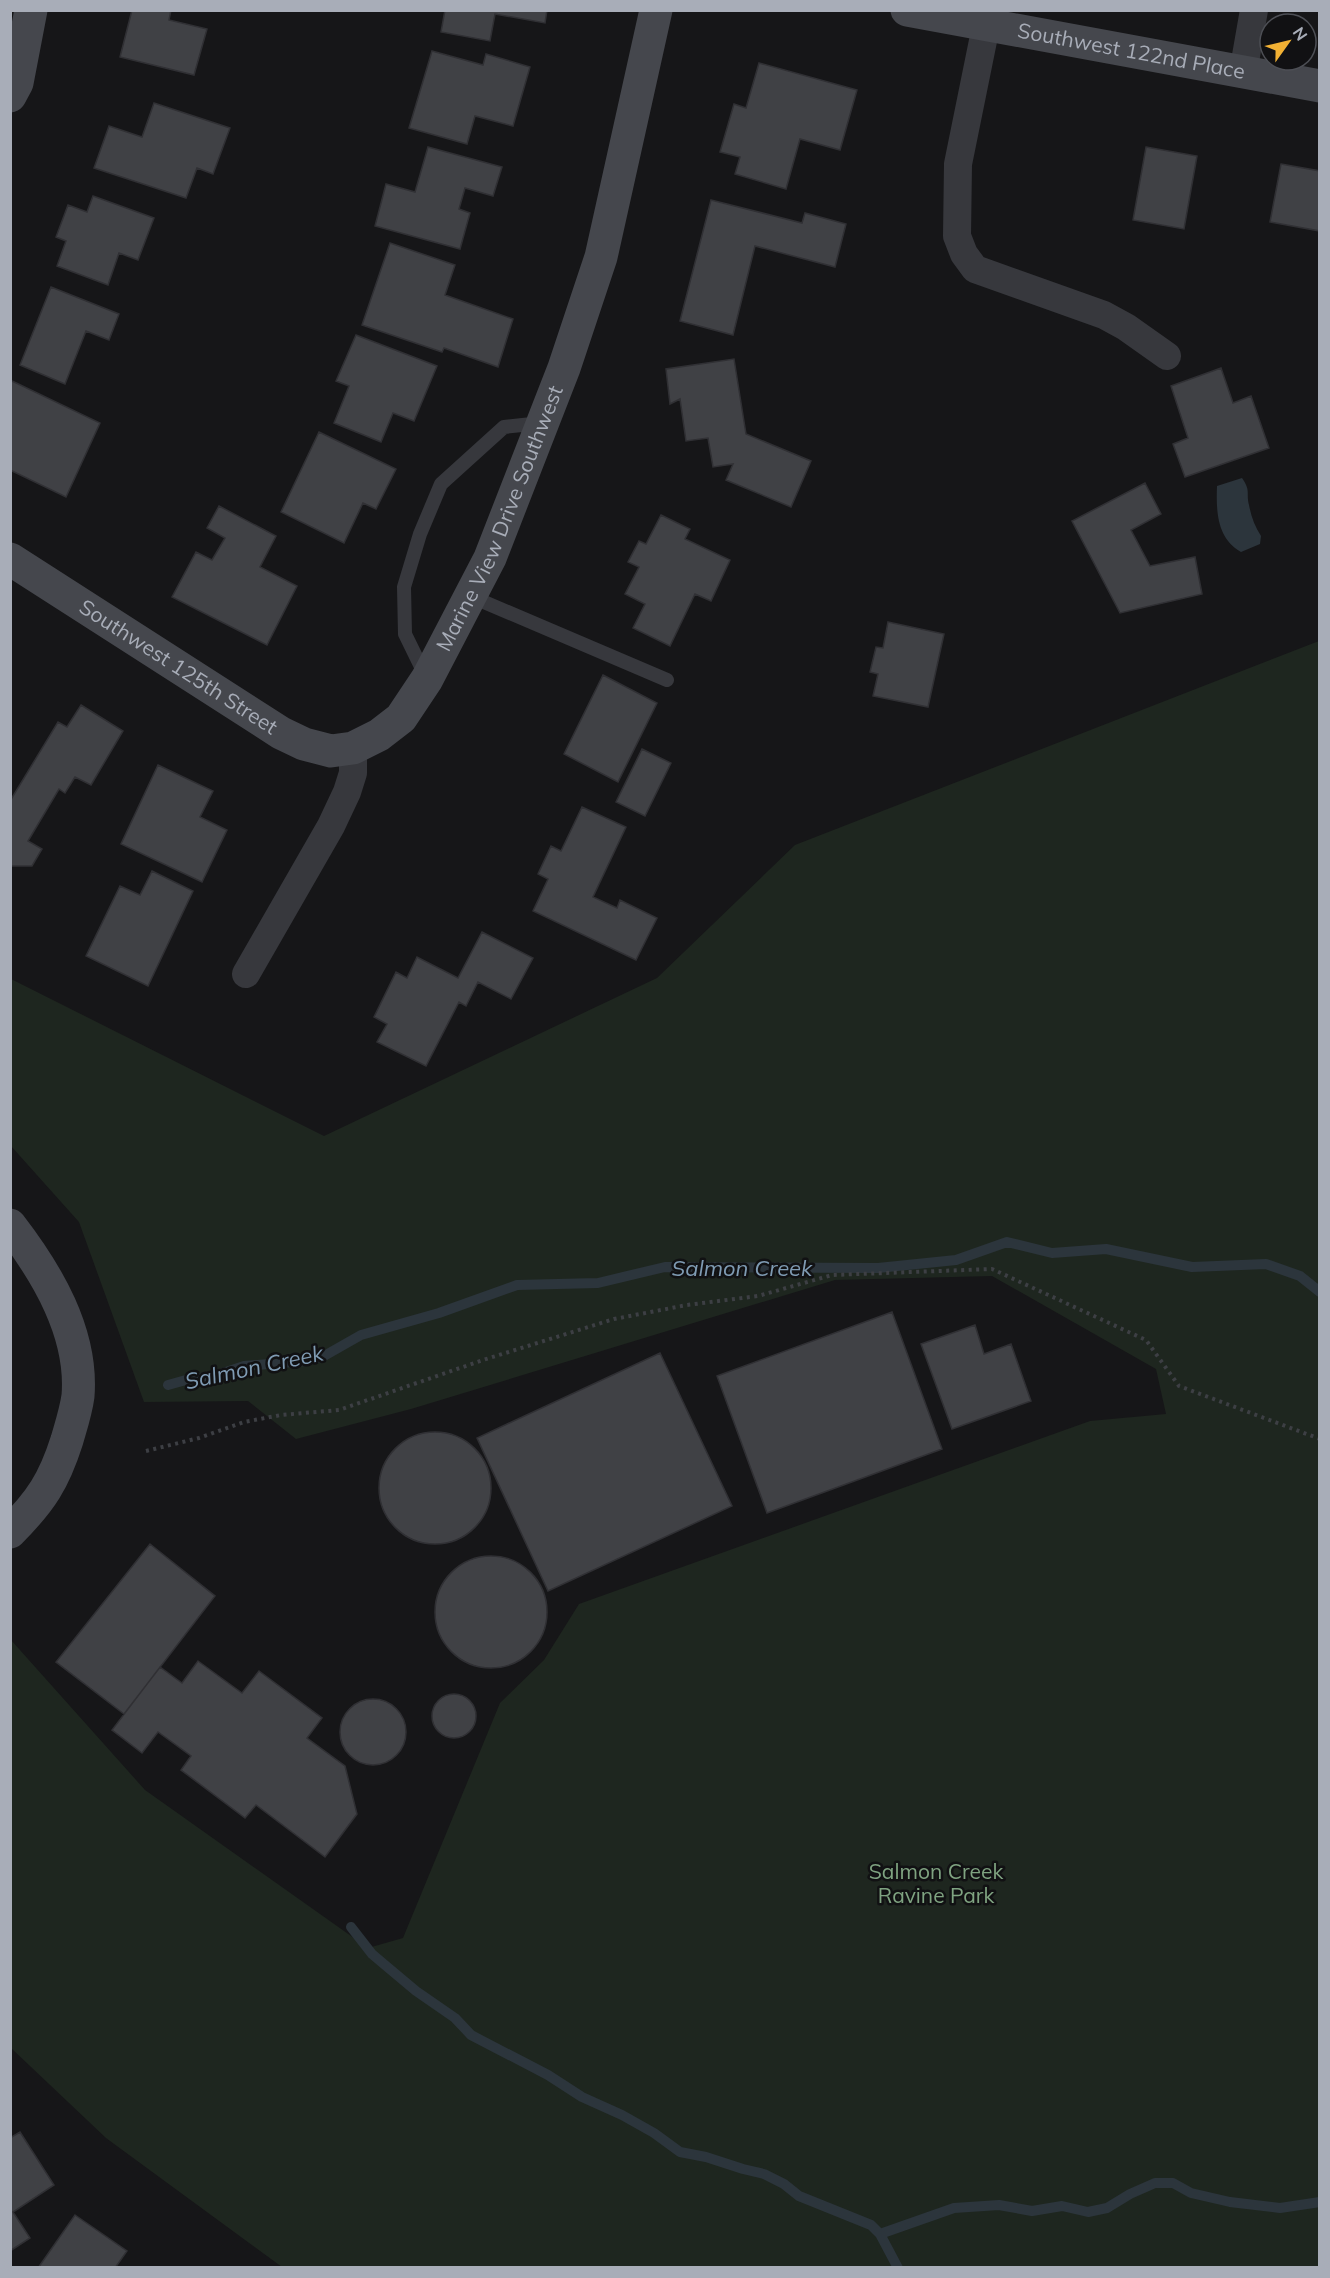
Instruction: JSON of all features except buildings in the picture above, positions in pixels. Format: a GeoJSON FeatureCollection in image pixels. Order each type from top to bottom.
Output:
{"type":"FeatureCollection","features":[{"type":"Feature","properties":{"kind":"street"},"geometry":{"type":"LineString","coordinates":[[10,96],[18,83],[31,10]]}},
{"type":"Feature","properties":{"kind":"street","name":"Marine View Drive Southwest"},"geometry":{"type":"LineString","coordinates":[[353,748],[379,735],[401,718],[427,679],[490,558],[564,368],[601,257],[656,10]]}},
{"type":"Feature","properties":{"kind":"street","name":"Southwest 122nd Place"},"geometry":{"type":"LineString","coordinates":[[908,10],[1320,86]]}},
{"type":"Feature","properties":{"kind":"street"},"geometry":{"type":"LineString","coordinates":[[1243,73],[1254,10]]}},
{"type":"Feature","properties":{"kind":"street"},"geometry":{"type":"LineString","coordinates":[[986,26],[958,164],[957,236],[964,254],[975,269],[1104,315],[1126,327],[1167,356]]}},
{"type":"Feature","properties":{"kind":"street","name":"Southwest 125th Street"},"geometry":{"type":"LineString","coordinates":[[10,559],[281,733],[304,744],[331,751],[353,748]]}},
{"type":"Feature","properties":{"kind":"street"},"geometry":{"type":"LineString","coordinates":[[246,974],[347,792],[353,772],[353,748]]}},
{"type":"Feature","properties":{"kind":"street"},"geometry":{"type":"LineString","coordinates":[[10,1225],[50,1284],[64,1316],[77,1361],[78,1395],[57,1472],[33,1510],[10,1532]]}},
{"type":"Feature","properties":{"kind":"lane"},"geometry":{"type":"LineString","coordinates":[[427,679],[405,634],[404,587],[420,534],[441,484],[504,427],[542,423]]}},
{"type":"Feature","properties":{"kind":"lane"},"geometry":{"type":"LineString","coordinates":[[470,596],[667,680]]}},
{"type":"Feature","properties":{"kind":"path"},"geometry":{"type":"LineString","coordinates":[[146,1451],[199,1438],[244,1422],[281,1415],[339,1410],[483,1360],[614,1319],[687,1305],[758,1296],[832,1275],[992,1269],[1146,1340],[1179,1386],[1320,1439]]}},
{"type":"Feature","properties":{"kind":"green space","name":"Salmon Creek Ravine Park"},"geometry":{"type":"Polygon","coordinates":[[[1319,641],[1319,2267],[282,2267],[106,2138],[11,2048],[11,1640],[145,1790],[368,1948],[403,1938],[500,1703],[544,1660],[579,1604],[1090,1421],[1166,1414],[1156,1369],[992,1276],[835,1280],[411,1409],[296,1439],[248,1401],[144,1402],[79,1222],[11,1146],[11,979],[324,1136],[657,978],[795,845],[1319,641]]]}},
{"type":"Feature","properties":{"kind":"shaded area"},"geometry":{"type":"Polygon","coordinates":[[[1242,478],[1247,489],[1252,517],[1261,536],[1260,544],[1241,552],[1227,539],[1220,524],[1217,486],[1242,478]]]}},
{"type":"Feature","properties":{"kind":"waterway","name":"Salmon Creek"},"geometry":{"type":"LineString","coordinates":[[168,1385],[211,1377],[244,1366],[306,1361],[324,1356],[361,1335],[439,1313],[517,1285],[598,1283],[665,1267],[878,1268],[956,1260],[1007,1242],[1052,1253],[1106,1249],[1192,1267],[1266,1264],[1300,1276],[1320,1292]]}},
{"type":"Feature","properties":{"kind":"waterway"},"geometry":{"type":"LineString","coordinates":[[351,1927],[372,1954],[416,1991],[455,2018],[471,2035],[548,2075],[582,2097],[622,2115],[654,2133],[680,2152],[764,2174],[784,2184],[799,2196],[871,2225],[880,2234],[898,2268]]}},
{"type":"Feature","properties":{"kind":"waterway"},"geometry":{"type":"LineString","coordinates":[[880,2234],[954,2208],[999,2205],[1032,2211],[1062,2206],[1088,2212],[1107,2208],[1155,2183],[1173,2183],[1191,2193],[1230,2202],[1280,2208],[1320,2202]]}}]}
